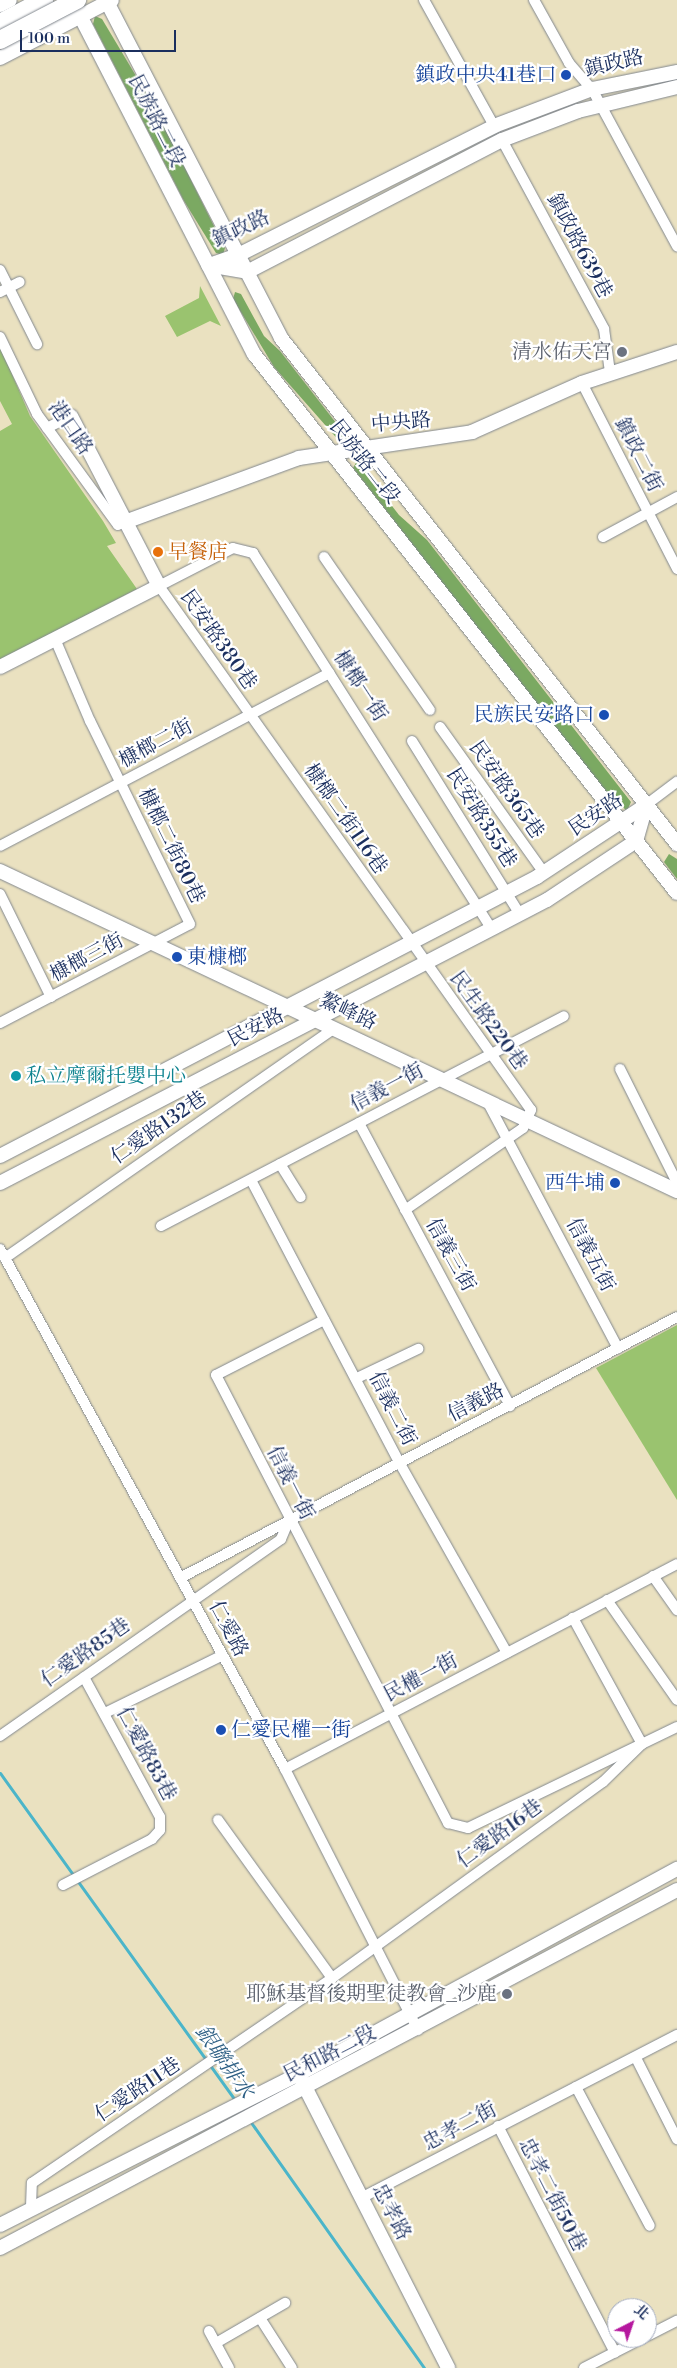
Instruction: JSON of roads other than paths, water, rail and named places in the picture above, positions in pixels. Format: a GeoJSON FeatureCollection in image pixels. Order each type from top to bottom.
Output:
{"type":"FeatureCollection","features":[{"type":"Feature","properties":{"kind":"highway"},"geometry":{"type":"LineString","coordinates":[[0,23],[44,0]]}},
{"type":"Feature","properties":{"kind":"highway"},"geometry":{"type":"LineString","coordinates":[[0,40],[79,8]]}},
{"type":"Feature","properties":{"kind":"street"},"geometry":{"type":"LineString","coordinates":[[0,5],[10,0]]}},
{"type":"Feature","properties":{"kind":"street","name":"民族路二段"},"geometry":{"type":"LineString","coordinates":[[72,0],[79,8],[254,354],[677,893]]}},
{"type":"Feature","properties":{"kind":"street"},"geometry":{"type":"LineString","coordinates":[[424,0],[494,126]]}},
{"type":"Feature","properties":{"kind":"street"},"geometry":{"type":"LineString","coordinates":[[534,0],[569,64],[592,89],[677,246]]}},
{"type":"Feature","properties":{"kind":"street"},"geometry":{"type":"LineString","coordinates":[[0,58],[79,8],[109,1]]}},
{"type":"Feature","properties":{"kind":"street","name":"民族路二段"},"geometry":{"type":"LineString","coordinates":[[109,1],[281,338],[677,844]]}},
{"type":"Feature","properties":{"kind":"street","name":"鎮政路"},"geometry":{"type":"LineString","coordinates":[[208,265],[238,255],[494,126],[592,89],[677,72]]}},
{"type":"Feature","properties":{"kind":"street","name":"鎮政路"},"geometry":{"type":"LineString","coordinates":[[208,265],[247,272],[502,140],[601,105],[677,87]]}},
{"type":"Feature","properties":{"kind":"street","name":"鎮政路639巷"},"geometry":{"type":"LineString","coordinates":[[502,140],[604,329],[610,372]]}},
{"type":"Feature","properties":{"kind":"street"},"geometry":{"type":"LineString","coordinates":[[0,270],[4,290],[37,344]]}},
{"type":"Feature","properties":{"kind":"street"},"geometry":{"type":"LineString","coordinates":[[4,290],[20,282]]}},
{"type":"Feature","properties":{"kind":"street","name":"港口路"},"geometry":{"type":"LineString","coordinates":[[0,337],[47,428],[118,525],[125,522]]}},
{"type":"Feature","properties":{"kind":"street","name":"中央路"},"geometry":{"type":"LineString","coordinates":[[125,522],[299,458],[366,447],[455,437],[610,372],[677,352]]}},
{"type":"Feature","properties":{"kind":"street","name":"鎮政二街"},"geometry":{"type":"LineString","coordinates":[[582,383],[677,569]]}},
{"type":"Feature","properties":{"kind":"street"},"geometry":{"type":"LineString","coordinates":[[47,428],[72,416],[159,586]]}},
{"type":"Feature","properties":{"kind":"street"},"geometry":{"type":"LineString","coordinates":[[603,537],[677,497]]}},
{"type":"Feature","properties":{"kind":"street","name":"槺榔一街"},"geometry":{"type":"LineString","coordinates":[[0,667],[233,548],[245,548],[329,673],[491,928]]}},
{"type":"Feature","properties":{"kind":"street"},"geometry":{"type":"LineString","coordinates":[[324,557],[430,710]]}},
{"type":"Feature","properties":{"kind":"street","name":"民安路380巷"},"geometry":{"type":"LineString","coordinates":[[159,586],[249,715]]}},
{"type":"Feature","properties":{"kind":"street","name":"槺榔二街80巷"},"geometry":{"type":"LineString","coordinates":[[55,639],[121,783],[190,924]]}},
{"type":"Feature","properties":{"kind":"street","name":"槺榔二街"},"geometry":{"type":"LineString","coordinates":[[0,846],[329,673]]}},
{"type":"Feature","properties":{"kind":"street","name":"槺榔二街116巷"},"geometry":{"type":"LineString","coordinates":[[249,715],[412,943]]}},
{"type":"Feature","properties":{"kind":"street","name":"民安路365巷"},"geometry":{"type":"LineString","coordinates":[[440,727],[544,873]]}},
{"type":"Feature","properties":{"kind":"street","name":"民安路355巷"},"geometry":{"type":"LineString","coordinates":[[412,741],[519,913]]}},
{"type":"Feature","properties":{"kind":"street"},"geometry":{"type":"LineString","coordinates":[[646,804],[677,782]]}},
{"type":"Feature","properties":{"kind":"street","name":"民安路"},"geometry":{"type":"LineString","coordinates":[[0,1156],[544,873],[646,804]]}},
{"type":"Feature","properties":{"kind":"street","name":"民安路"},"geometry":{"type":"LineString","coordinates":[[0,1183],[519,913],[636,841],[646,804]]}},
{"type":"Feature","properties":{"kind":"street","name":"鰲峰路"},"geometry":{"type":"LineString","coordinates":[[0,871],[677,1191]]}},
{"type":"Feature","properties":{"kind":"street"},"geometry":{"type":"LineString","coordinates":[[0,894],[51,997]]}},
{"type":"Feature","properties":{"kind":"street","name":"槺榔三街"},"geometry":{"type":"LineString","coordinates":[[0,1023],[190,924]]}},
{"type":"Feature","properties":{"kind":"street","name":"民生路220巷"},"geometry":{"type":"LineString","coordinates":[[412,943],[531,1110],[527,1120]]}},
{"type":"Feature","properties":{"kind":"street"},"geometry":{"type":"LineString","coordinates":[[443,1079],[564,1016]]}},
{"type":"Feature","properties":{"kind":"street","name":"仁愛路132巷"},"geometry":{"type":"LineString","coordinates":[[2,1253],[335,1028]]}},
{"type":"Feature","properties":{"kind":"street"},"geometry":{"type":"LineString","coordinates":[[620,1069],[677,1183]]}},
{"type":"Feature","properties":{"kind":"street","name":"信義一街"},"geometry":{"type":"LineString","coordinates":[[162,1226],[443,1079]]}},
{"type":"Feature","properties":{"kind":"street","name":"信義五街"},"geometry":{"type":"LineString","coordinates":[[486,1100],[618,1348]]}},
{"type":"Feature","properties":{"kind":"street"},"geometry":{"type":"LineString","coordinates":[[405,1210],[507,1139],[527,1120]]}},
{"type":"Feature","properties":{"kind":"street","name":"信義三街"},"geometry":{"type":"LineString","coordinates":[[359,1123],[510,1406]]}},
{"type":"Feature","properties":{"kind":"street"},"geometry":{"type":"LineString","coordinates":[[280,1164],[301,1198]]}},
{"type":"Feature","properties":{"kind":"street","name":"信義二街"},"geometry":{"type":"LineString","coordinates":[[250,1180],[357,1378],[399,1462],[507,1653]]}},
{"type":"Feature","properties":{"kind":"street","name":"仁愛路"},"geometry":{"type":"LineString","coordinates":[[2,1253],[285,1769],[373,1947],[418,2030]]}},
{"type":"Feature","properties":{"kind":"street","name":"信義路"},"geometry":{"type":"LineString","coordinates":[[180,1578],[677,1317]]}},
{"type":"Feature","properties":{"kind":"street","name":"信義一街"},"geometry":{"type":"LineString","coordinates":[[324,1320],[216,1375],[289,1520],[448,1823],[468,1828],[642,1744]]}},
{"type":"Feature","properties":{"kind":"street"},"geometry":{"type":"LineString","coordinates":[[357,1378],[418,1349]]}},
{"type":"Feature","properties":{"kind":"street"},"geometry":{"type":"LineString","coordinates":[[192,1599],[281,1539],[289,1520]]}},
{"type":"Feature","properties":{"kind":"street","name":"民權一街"},"geometry":{"type":"LineString","coordinates":[[285,1769],[677,1564]]}},
{"type":"Feature","properties":{"kind":"street"},"geometry":{"type":"LineString","coordinates":[[653,1576],[677,1610]]}},
{"type":"Feature","properties":{"kind":"street","name":"仁愛路85巷"},"geometry":{"type":"LineString","coordinates":[[0,1736],[192,1599]]}},
{"type":"Feature","properties":{"kind":"street"},"geometry":{"type":"LineString","coordinates":[[607,1600],[677,1700]]}},
{"type":"Feature","properties":{"kind":"street"},"geometry":{"type":"LineString","coordinates":[[573,1618],[642,1744],[677,1727]]}},
{"type":"Feature","properties":{"kind":"street"},"geometry":{"type":"LineString","coordinates":[[105,1713],[223,1655]]}},
{"type":"Feature","properties":{"kind":"street","name":"仁愛路83巷"},"geometry":{"type":"LineString","coordinates":[[66,1883],[152,1839],[160,1830],[160,1817],[84,1677]]}},
{"type":"Feature","properties":{"kind":"street","name":"仁愛路16巷"},"geometry":{"type":"LineString","coordinates":[[373,1947],[602,1782],[642,1744]]}},
{"type":"Feature","properties":{"kind":"street"},"geometry":{"type":"LineString","coordinates":[[218,1820],[332,1978]]}},
{"type":"Feature","properties":{"kind":"street","name":"民和路二段"},"geometry":{"type":"LineString","coordinates":[[0,2225],[114,2165],[299,2074],[409,2012],[677,1869]]}},
{"type":"Feature","properties":{"kind":"street","name":"民和路二段"},"geometry":{"type":"LineString","coordinates":[[0,2248],[418,2030],[677,1890]]}},
{"type":"Feature","properties":{"kind":"street","name":"仁愛路11巷"},"geometry":{"type":"LineString","coordinates":[[31,2207],[32,2183],[332,1978],[373,1947]]}},
{"type":"Feature","properties":{"kind":"street","name":"忠孝二街"},"geometry":{"type":"LineString","coordinates":[[361,2198],[498,2126],[636,2058],[677,2035]]}},
{"type":"Feature","properties":{"kind":"street"},"geometry":{"type":"LineString","coordinates":[[636,2058],[677,2139]]}},
{"type":"Feature","properties":{"kind":"street","name":"忠孝路"},"geometry":{"type":"LineString","coordinates":[[299,2074],[448,2368]]}},
{"type":"Feature","properties":{"kind":"street"},"geometry":{"type":"LineString","coordinates":[[576,2087],[650,2226]]}},
{"type":"Feature","properties":{"kind":"street","name":"忠孝二街50巷"},"geometry":{"type":"LineString","coordinates":[[498,2126],[576,2280],[615,2352]]}},
{"type":"Feature","properties":{"kind":"street"},"geometry":{"type":"LineString","coordinates":[[114,2165],[122,2183]]}},
{"type":"Feature","properties":{"kind":"street"},"geometry":{"type":"LineString","coordinates":[[216,2344],[284,2303]]}},
{"type":"Feature","properties":{"kind":"street"},"geometry":{"type":"LineString","coordinates":[[260,2318],[292,2368]]}},
{"type":"Feature","properties":{"kind":"street"},"geometry":{"type":"LineString","coordinates":[[657,2331],[677,2321]]}},
{"type":"Feature","properties":{"kind":"street"},"geometry":{"type":"LineString","coordinates":[[209,2331],[229,2368]]}},
{"type":"Feature","properties":{"kind":"street"},"geometry":{"type":"LineString","coordinates":[[584,2368],[623,2348]]}},
{"type":"Feature","properties":{"kind":"waterway","name":"銀聯排水"},"geometry":{"type":"LineString","coordinates":[[0,1773],[236,2102]]}},
{"type":"Feature","properties":{"kind":"waterway","name":"銀聯排水"},"geometry":{"type":"LineString","coordinates":[[250,2121],[424,2368]]}},
{"type":"Feature","properties":{"kind":"place","name":"鎮政中央41巷口"},"geometry":{"type":"Point","coordinates":[566,75]}},
{"type":"Feature","properties":{"kind":"place","name":"清水佑天宮"},"geometry":{"type":"Point","coordinates":[622,352]}},
{"type":"Feature","properties":{"kind":"place","name":"早餐店"},"geometry":{"type":"Point","coordinates":[158,552]}},
{"type":"Feature","properties":{"kind":"place","name":"民族民安路口"},"geometry":{"type":"Point","coordinates":[604,715]}},
{"type":"Feature","properties":{"kind":"place","name":"東槺榔"},"geometry":{"type":"Point","coordinates":[177,957]}},
{"type":"Feature","properties":{"kind":"place","name":"私立摩爾托嬰中心"},"geometry":{"type":"Point","coordinates":[16,1076]}},
{"type":"Feature","properties":{"kind":"place","name":"西牛埔"},"geometry":{"type":"Point","coordinates":[615,1183]}},
{"type":"Feature","properties":{"kind":"place","name":"仁愛民權一街"},"geometry":{"type":"Point","coordinates":[221,1730]}},
{"type":"Feature","properties":{"kind":"place","name":"耶穌基督後期聖徒教會_沙鹿"},"geometry":{"type":"Point","coordinates":[507,1994]}}]}
